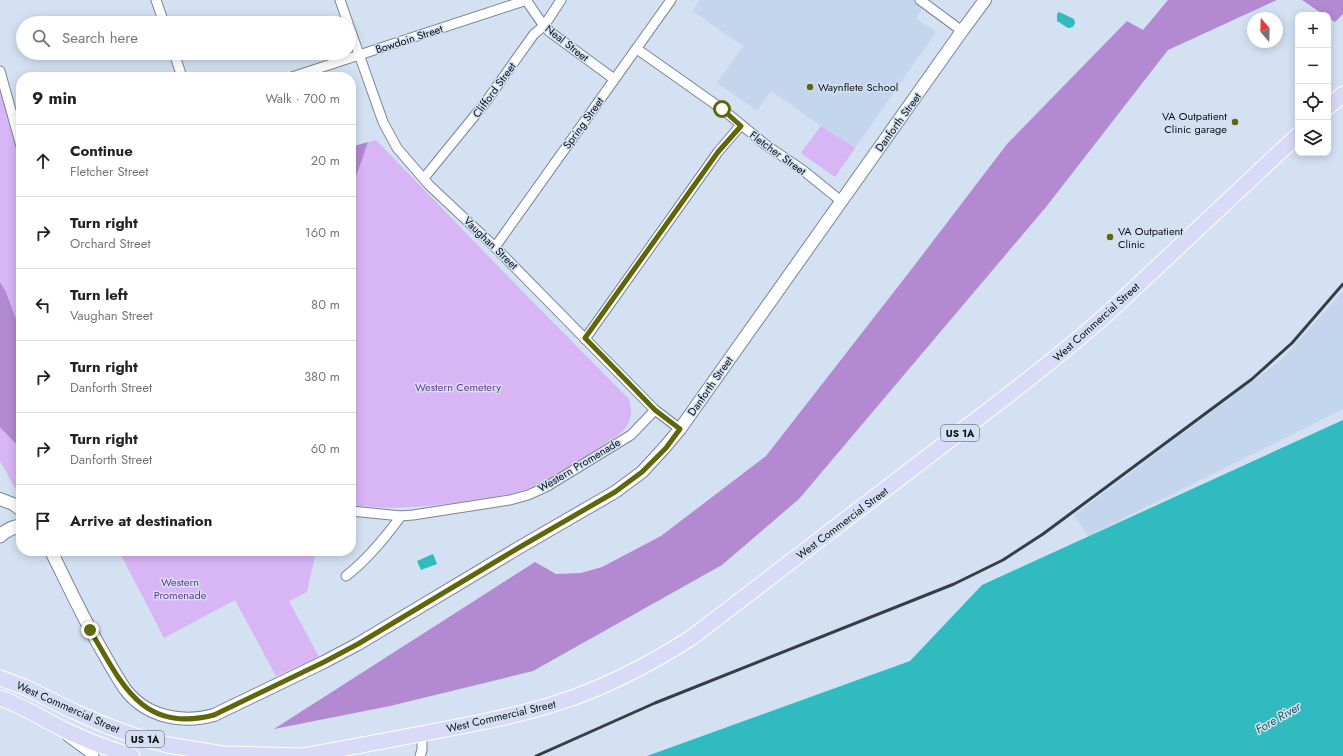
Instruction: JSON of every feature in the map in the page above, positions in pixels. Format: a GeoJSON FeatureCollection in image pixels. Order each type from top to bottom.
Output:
{"type":"FeatureCollection","features":[{"type":"Feature","properties":{"kind":"main road"},"geometry":{"type":"LineString","coordinates":[[1331,104],[1343,94]]}},
{"type":"Feature","properties":{"kind":"main road","name":"West Commercial Street"},"geometry":{"type":"LineString","coordinates":[[0,678],[27,688],[53,702],[105,725],[138,737],[168,745],[223,754],[301,756],[422,734],[526,712],[560,702],[620,679],[691,638],[1045,367],[1106,315],[1295,138]]}},
{"type":"Feature","properties":{"kind":"main road"},"geometry":{"type":"LineString","coordinates":[[0,536],[11,528],[16,527]]}},
{"type":"Feature","properties":{"kind":"main road","name":"West Commercial Street"},"geometry":{"type":"LineString","coordinates":[[0,698],[83,738],[132,756]]}},
{"type":"Feature","properties":{"kind":"street"},"geometry":{"type":"LineString","coordinates":[[156,0],[162,16]]}},
{"type":"Feature","properties":{"kind":"street"},"geometry":{"type":"LineString","coordinates":[[340,0],[346,16]]}},
{"type":"Feature","properties":{"kind":"street","name":"Neal Street"},"geometry":{"type":"LineString","coordinates":[[526,0],[544,26],[614,80]]}},
{"type":"Feature","properties":{"kind":"street","name":"Bowdoin Street"},"geometry":{"type":"LineString","coordinates":[[356,56],[526,0]]}},
{"type":"Feature","properties":{"kind":"street","name":"Clifford Street"},"geometry":{"type":"LineString","coordinates":[[424,178],[485,103],[534,34],[544,26],[561,0]]}},
{"type":"Feature","properties":{"kind":"street","name":"Spring Street"},"geometry":{"type":"LineString","coordinates":[[495,247],[671,0]]}},
{"type":"Feature","properties":{"kind":"street"},"geometry":{"type":"LineString","coordinates":[[920,0],[962,31]]}},
{"type":"Feature","properties":{"kind":"street","name":"Danforth Street"},"geometry":{"type":"LineString","coordinates":[[53,556],[90,630],[126,690],[137,701],[159,714],[186,720],[200,719],[227,710],[347,651],[615,492],[642,472],[666,448],[962,31],[986,0]]}},
{"type":"Feature","properties":{"kind":"street","name":"Vaughan Street"},"geometry":{"type":"LineString","coordinates":[[356,46],[383,122],[397,148],[429,185],[495,247],[655,410],[680,429]]}},
{"type":"Feature","properties":{"kind":"street","name":"Fletcher Street"},"geometry":{"type":"LineString","coordinates":[[637,49],[722,109],[741,126],[804,171],[841,201]]}},
{"type":"Feature","properties":{"kind":"street"},"geometry":{"type":"LineString","coordinates":[[176,60],[180,72]]}},
{"type":"Feature","properties":{"kind":"street","name":"Bowdoin Street"},"geometry":{"type":"LineString","coordinates":[[307,72],[344,60]]}},
{"type":"Feature","properties":{"kind":"street"},"geometry":{"type":"LineString","coordinates":[[0,71],[16,128]]}},
{"type":"Feature","properties":{"kind":"street"},"geometry":{"type":"LineString","coordinates":[[585,338],[718,152],[741,126]]}},
{"type":"Feature","properties":{"kind":"street","name":"Western Promenade"},"geometry":{"type":"LineString","coordinates":[[356,512],[401,516],[491,504],[528,495],[546,487],[631,435],[655,410]]}},
{"type":"Feature","properties":{"kind":"street"},"geometry":{"type":"LineString","coordinates":[[0,499],[16,507]]}},
{"type":"Feature","properties":{"kind":"street"},"geometry":{"type":"LineString","coordinates":[[346,576],[355,570],[382,542],[401,516]]}},
{"type":"Feature","properties":{"kind":"street"},"geometry":{"type":"LineString","coordinates":[[43,719],[94,756]]}},
{"type":"Feature","properties":{"kind":"street"},"geometry":{"type":"LineString","coordinates":[[420,756],[422,750],[422,734]]}},
{"type":"Feature","properties":{"kind":"shaded area","name":"Waynflete School"},"geometry":{"type":"Polygon","coordinates":[[[700,0],[928,0],[916,18],[936,32],[835,177],[801,153],[821,126],[771,91],[757,111],[717,83],[743,46],[692,11],[700,0]]]}},
{"type":"Feature","properties":{"kind":"shaded area"},"geometry":{"type":"Polygon","coordinates":[[[1168,0],[1277,0],[1251,12],[1247,12],[1247,14],[1168,50],[1046,207],[799,499],[722,565],[533,671],[390,706],[274,729],[535,562],[556,574],[581,573],[602,567],[661,536],[766,456],[1007,144],[1127,21],[1143,30],[1168,0]]]}},
{"type":"Feature","properties":{"kind":"shaded area"},"geometry":{"type":"Polygon","coordinates":[[[1302,0],[1343,0],[1343,14],[1335,22],[1331,20],[1331,12],[1320,12],[1302,0]]]}},
{"type":"Feature","properties":{"kind":"shaded area"},"geometry":{"type":"Polygon","coordinates":[[[368,142],[356,177],[356,146],[368,142]]]}},
{"type":"Feature","properties":{"kind":"shaded area"},"geometry":{"type":"Polygon","coordinates":[[[0,282],[6,292],[16,319],[16,444],[0,427],[0,282]]]}},
{"type":"Feature","properties":{"kind":"shaded area"},"geometry":{"type":"Polygon","coordinates":[[[1343,291],[1343,409],[1088,536],[1074,515],[1281,360],[1343,291]]]}},
{"type":"Feature","properties":{"kind":"green space"},"geometry":{"type":"Polygon","coordinates":[[[0,71],[16,128],[16,489],[0,461],[0,71]]]}},
{"type":"Feature","properties":{"kind":"green space"},"geometry":{"type":"Polygon","coordinates":[[[821,126],[855,148],[835,177],[801,153],[821,126]]]}},
{"type":"Feature","properties":{"kind":"green space","name":"Western Cemetery"},"geometry":{"type":"Polygon","coordinates":[[[376,140],[629,399],[631,409],[628,423],[619,434],[548,480],[514,493],[446,504],[414,507],[383,508],[356,506],[356,146],[376,140]]]}},
{"type":"Feature","properties":{"kind":"green space","name":"Western Promenade"},"geometry":{"type":"Polygon","coordinates":[[[122,556],[315,556],[307,592],[289,601],[319,657],[276,676],[235,600],[164,638],[122,556]]]}},
{"type":"Feature","properties":{"kind":"water"},"geometry":{"type":"Polygon","coordinates":[[[1059,12],[1074,19],[1075,23],[1073,27],[1068,28],[1057,21],[1057,14],[1059,12]]]}},
{"type":"Feature","properties":{"kind":"water","name":"Fore River"},"geometry":{"type":"Polygon","coordinates":[[[1343,420],[1343,756],[647,756],[910,661],[982,585],[1343,420]]]}},
{"type":"Feature","properties":{"kind":"water"},"geometry":{"type":"Polygon","coordinates":[[[433,554],[437,564],[421,570],[417,561],[433,554]]]}},
{"type":"Feature","properties":{"kind":"railway"},"geometry":{"type":"LineString","coordinates":[[536,756],[655,703],[954,584],[1003,560],[1043,534],[1252,379],[1292,343],[1343,284]]}},
{"type":"Feature","properties":{"kind":"place","name":"Waynflete School"},"geometry":{"type":"Point","coordinates":[810,87]}},
{"type":"Feature","properties":{"kind":"place","name":"VA Outpatient Clinic garage"},"geometry":{"type":"Point","coordinates":[1235,122]}},
{"type":"Feature","properties":{"kind":"place","name":"VA Outpatient Clinic"},"geometry":{"type":"Point","coordinates":[1110,237]}},
{"type":"Feature","properties":{"kind":"route"},"geometry":{"type":"LineString","coordinates":[[90,630],[126,690],[147,708],[172,718],[186,720],[200,719],[214,715],[341,654],[615,492],[642,472],[666,448],[680,429],[655,410],[585,338],[718,152],[741,126],[722,109]]}}]}
